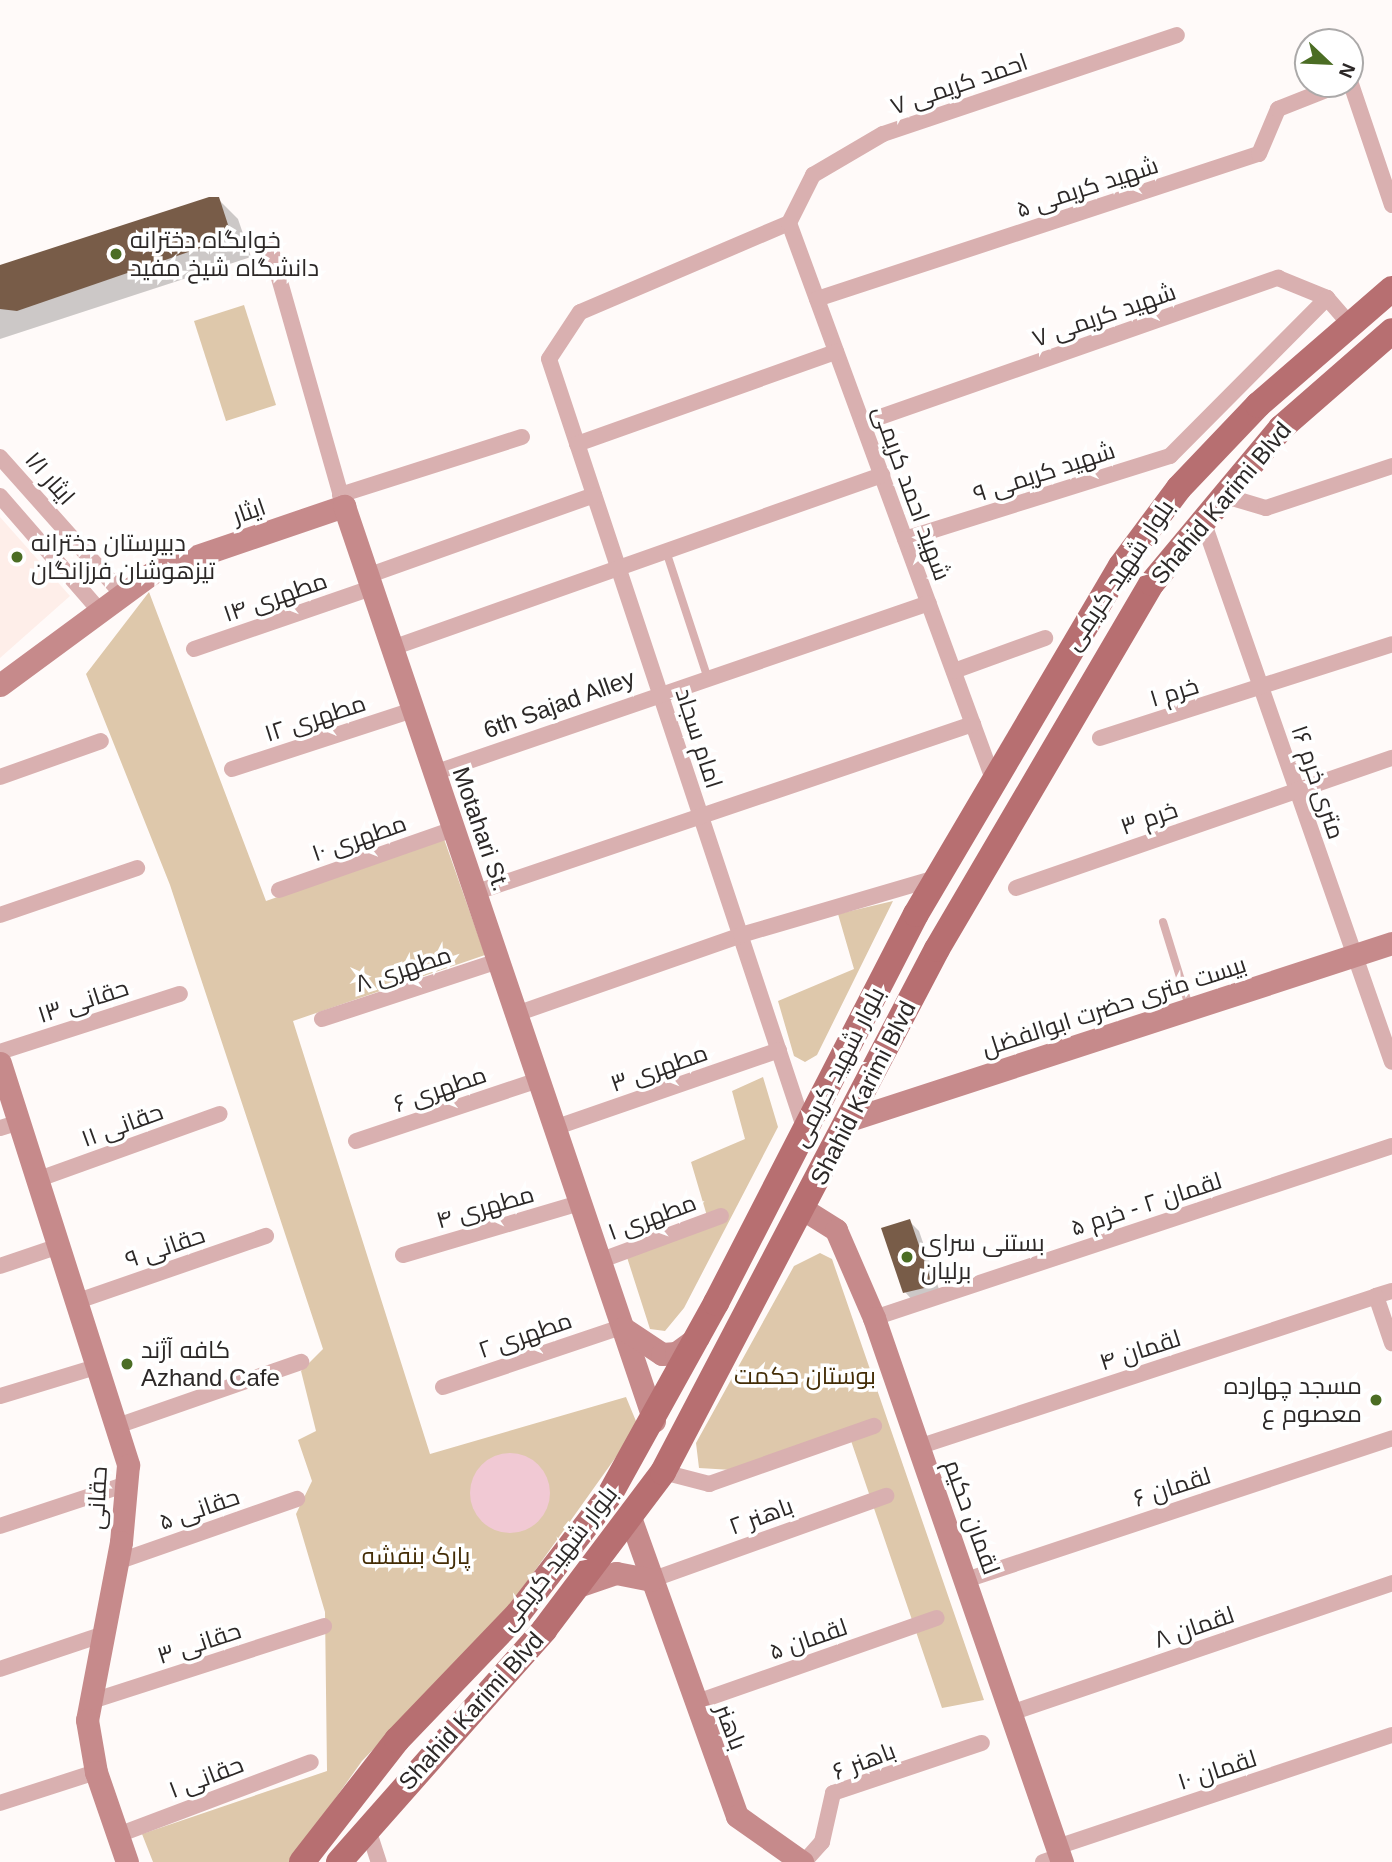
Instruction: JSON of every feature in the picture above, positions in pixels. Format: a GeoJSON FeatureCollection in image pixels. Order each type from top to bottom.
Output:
{"type":"FeatureCollection","features":[{"type":"Feature","properties":{"kind":"main road","name":"بلوار شهید کریمی"},"geometry":{"type":"LineString","coordinates":[[302,1862],[397,1740],[519,1614],[609,1496],[654,1421],[936,878],[1083,623],[1191,473],[1349,323],[1392,289]]}},
{"type":"Feature","properties":{"kind":"main road","name":"Shahid Karimi Blvd"},"geometry":{"type":"LineString","coordinates":[[339,1862],[367,1826],[581,1585],[631,1520],[663,1472],[852,1119],[937,949],[1063,725],[1152,583],[1202,518],[1281,428],[1392,331]]}},
{"type":"Feature","properties":{"kind":"main road","name":"Motahari St."},"geometry":{"type":"LineString","coordinates":[[342,500],[654,1421]]}},
{"type":"Feature","properties":{"kind":"main road","name":"ایثار"},"geometry":{"type":"LineString","coordinates":[[0,685],[121,593],[156,570],[342,500]]}},
{"type":"Feature","properties":{"kind":"main road","name":"بیست متری حضرت ابوالفضل"},"geometry":{"type":"LineString","coordinates":[[852,1119],[1392,943]]}},
{"type":"Feature","properties":{"kind":"main road","name":"حقانی"},"geometry":{"type":"LineString","coordinates":[[0,1063],[10,1125],[39,1179],[120,1425],[127,1484],[117,1562],[89,1702],[96,1772],[127,1862]]}},
{"type":"Feature","properties":{"kind":"main road","name":"لقمان حکیم"},"geometry":{"type":"LineString","coordinates":[[803,1209],[835,1230],[874,1318],[1012,1713],[1056,1857]]}},
{"type":"Feature","properties":{"kind":"main road"},"geometry":{"type":"LineString","coordinates":[[621,1327],[662,1354],[676,1353],[698,1337]]}},
{"type":"Feature","properties":{"kind":"main road","name":"باهنر"},"geometry":{"type":"LineString","coordinates":[[631,1520],[694,1703],[737,1816],[803,1862]]}},
{"type":"Feature","properties":{"kind":"main road"},"geometry":{"type":"LineString","coordinates":[[581,1585],[616,1573],[652,1580]]}},
{"type":"Feature","properties":{"kind":"street","name":"احمد کریمی ۷"},"geometry":{"type":"LineString","coordinates":[[789,223],[813,175],[883,134],[1177,34]]}},
{"type":"Feature","properties":{"kind":"street","name":"شهید کریمی ۵"},"geometry":{"type":"LineString","coordinates":[[817,299],[1259,154],[1278,109],[1306,98]]}},
{"type":"Feature","properties":{"kind":"street"},"geometry":{"type":"LineString","coordinates":[[1356,98],[1392,205]]}},
{"type":"Feature","properties":{"kind":"street","name":"شهید احمد کریمی"},"geometry":{"type":"LineString","coordinates":[[789,223],[993,779]]}},
{"type":"Feature","properties":{"kind":"street","name":"امام سجاد"},"geometry":{"type":"LineString","coordinates":[[789,223],[580,312],[549,359],[805,1130]]}},
{"type":"Feature","properties":{"kind":"street","name":"Motahari St."},"geometry":{"type":"LineString","coordinates":[[271,250],[342,500]]}},
{"type":"Feature","properties":{"kind":"street","name":"شهید کریمی ۷"},"geometry":{"type":"LineString","coordinates":[[863,423],[1278,278],[1327,298],[1349,323]]}},
{"type":"Feature","properties":{"kind":"street"},"geometry":{"type":"LineString","coordinates":[[1191,473],[1170,456],[1327,298]]}},
{"type":"Feature","properties":{"kind":"street"},"geometry":{"type":"LineString","coordinates":[[577,444],[836,352]]}},
{"type":"Feature","properties":{"kind":"street"},"geometry":{"type":"LineString","coordinates":[[342,500],[522,436]]}},
{"type":"Feature","properties":{"kind":"street","name":"شهید کریمی ۹"},"geometry":{"type":"LineString","coordinates":[[905,539],[1170,456]]}},
{"type":"Feature","properties":{"kind":"street","name":"ایثار ۱/۱"},"geometry":{"type":"LineString","coordinates":[[0,457],[121,593]]}},
{"type":"Feature","properties":{"kind":"street"},"geometry":{"type":"LineString","coordinates":[[1222,495],[1266,508],[1392,466]]}},
{"type":"Feature","properties":{"kind":"street"},"geometry":{"type":"LineString","coordinates":[[392,648],[882,475]]}},
{"type":"Feature","properties":{"kind":"street"},"geometry":{"type":"LineString","coordinates":[[0,495],[99,610]]}},
{"type":"Feature","properties":{"kind":"street","name":"مطهری ۱۴"},"geometry":{"type":"LineString","coordinates":[[194,649],[594,495]]}},
{"type":"Feature","properties":{"kind":"street","name":"۱۶ متری خرم"},"geometry":{"type":"LineString","coordinates":[[1202,518],[1392,1062]]}},
{"type":"Feature","properties":{"kind":"street","name":"6th Sajad Alley"},"geometry":{"type":"LineString","coordinates":[[434,773],[659,691],[929,603]]}},
{"type":"Feature","properties":{"kind":"street"},"geometry":{"type":"LineString","coordinates":[[954,671],[1045,638]]}},
{"type":"Feature","properties":{"kind":"street","name":"خرم ۱"},"geometry":{"type":"LineString","coordinates":[[1100,738],[1261,689],[1392,644]]}},
{"type":"Feature","properties":{"kind":"street","name":"مطهری ۱۲"},"geometry":{"type":"LineString","coordinates":[[233,769],[412,710]]}},
{"type":"Feature","properties":{"kind":"street"},"geometry":{"type":"LineString","coordinates":[[474,893],[702,821],[973,724]]}},
{"type":"Feature","properties":{"kind":"street"},"geometry":{"type":"LineString","coordinates":[[0,777],[101,741]]}},
{"type":"Feature","properties":{"kind":"street","name":"خرم ۳"},"geometry":{"type":"LineString","coordinates":[[1016,888],[1392,758]]}},
{"type":"Feature","properties":{"kind":"street","name":"مطهری ۱۰"},"geometry":{"type":"LineString","coordinates":[[279,890],[453,829]]}},
{"type":"Feature","properties":{"kind":"street"},"geometry":{"type":"LineString","coordinates":[[0,915],[137,868]]}},
{"type":"Feature","properties":{"kind":"street"},"geometry":{"type":"LineString","coordinates":[[516,1014],[741,936],[936,878]]}},
{"type":"Feature","properties":{"kind":"street","name":"مطهری ۸"},"geometry":{"type":"LineString","coordinates":[[322,1019],[498,961]]}},
{"type":"Feature","properties":{"kind":"street","name":"حقانی ۱۳"},"geometry":{"type":"LineString","coordinates":[[0,1052],[180,994]]}},
{"type":"Feature","properties":{"kind":"street","name":"مطهری ۳"},"geometry":{"type":"LineString","coordinates":[[554,1128],[779,1050]]}},
{"type":"Feature","properties":{"kind":"street","name":"مطهری ۶"},"geometry":{"type":"LineString","coordinates":[[356,1142],[538,1080]]}},
{"type":"Feature","properties":{"kind":"street","name":"حقانی ۱۱"},"geometry":{"type":"LineString","coordinates":[[39,1179],[220,1114]]}},
{"type":"Feature","properties":{"kind":"street","name":"لقمان ۲ - خرم ۵"},"geometry":{"type":"LineString","coordinates":[[874,1318],[1392,1146]]}},
{"type":"Feature","properties":{"kind":"street","name":"مطهری ۴"},"geometry":{"type":"LineString","coordinates":[[402,1255],[580,1203]]}},
{"type":"Feature","properties":{"kind":"street","name":"مطهری ۱"},"geometry":{"type":"LineString","coordinates":[[599,1261],[721,1216]]}},
{"type":"Feature","properties":{"kind":"street","name":"حقانی ۹"},"geometry":{"type":"LineString","coordinates":[[78,1301],[266,1236]]}},
{"type":"Feature","properties":{"kind":"street"},"geometry":{"type":"LineString","coordinates":[[0,1266],[62,1245]]}},
{"type":"Feature","properties":{"kind":"street"},"geometry":{"type":"LineString","coordinates":[[1384,1293],[1392,1343]]}},
{"type":"Feature","properties":{"kind":"street","name":"لقمان ۴"},"geometry":{"type":"LineString","coordinates":[[918,1447],[1384,1293]]}},
{"type":"Feature","properties":{"kind":"street","name":"مطهری ۲"},"geometry":{"type":"LineString","coordinates":[[443,1387],[621,1327]]}},
{"type":"Feature","properties":{"kind":"street"},"geometry":{"type":"LineString","coordinates":[[120,1425],[302,1362]]}},
{"type":"Feature","properties":{"kind":"street"},"geometry":{"type":"LineString","coordinates":[[0,1396],[99,1366]]}},
{"type":"Feature","properties":{"kind":"street"},"geometry":{"type":"LineString","coordinates":[[663,1472],[709,1484],[874,1426]]}},
{"type":"Feature","properties":{"kind":"street","name":"لقمان ۶"},"geometry":{"type":"LineString","coordinates":[[966,1580],[1392,1438]]}},
{"type":"Feature","properties":{"kind":"street"},"geometry":{"type":"LineString","coordinates":[[0,1526],[127,1484]]}},
{"type":"Feature","properties":{"kind":"street","name":"باهنر ۲"},"geometry":{"type":"LineString","coordinates":[[652,1580],[886,1496]]}},
{"type":"Feature","properties":{"kind":"street","name":"حقانی ۵"},"geometry":{"type":"LineString","coordinates":[[117,1562],[297,1499]]}},
{"type":"Feature","properties":{"kind":"street","name":"لقمان ۸"},"geometry":{"type":"LineString","coordinates":[[1012,1713],[1392,1583]]}},
{"type":"Feature","properties":{"kind":"street","name":"لقمان ۵"},"geometry":{"type":"LineString","coordinates":[[694,1703],[937,1618]]}},
{"type":"Feature","properties":{"kind":"street","name":"حقانی ۳"},"geometry":{"type":"LineString","coordinates":[[89,1702],[324,1626]]}},
{"type":"Feature","properties":{"kind":"street"},"geometry":{"type":"LineString","coordinates":[[0,1669],[101,1635]]}},
{"type":"Feature","properties":{"kind":"street","name":"لقمان ۱۰"},"geometry":{"type":"LineString","coordinates":[[1056,1857],[1392,1735]]}},
{"type":"Feature","properties":{"kind":"street","name":"باهنر ۶"},"geometry":{"type":"LineString","coordinates":[[803,1862],[822,1842],[833,1793],[982,1743]]}},
{"type":"Feature","properties":{"kind":"street","name":"حقانی ۱"},"geometry":{"type":"LineString","coordinates":[[118,1835],[311,1762]]}},
{"type":"Feature","properties":{"kind":"street"},"geometry":{"type":"LineString","coordinates":[[0,1803],[96,1772]]}},
{"type":"Feature","properties":{"kind":"street"},"geometry":{"type":"LineString","coordinates":[[367,1826],[379,1862]]}},
{"type":"Feature","properties":{"kind":"lane"},"geometry":{"type":"LineString","coordinates":[[666,551],[707,676]]}},
{"type":"Feature","properties":{"kind":"lane"},"geometry":{"type":"LineString","coordinates":[[1163,922],[1190,1009]]}},
{"type":"Feature","properties":{"kind":"shaded area","name":"دبیرستان دخترانه تیزهوشان فرزانگان"},"geometry":{"type":"Polygon","coordinates":[[[0,517],[70,596],[0,658],[0,517]]]}},
{"type":"Feature","properties":{"kind":"shaded area"},"geometry":{"type":"Polygon","coordinates":[[[510,1453],[525,1456],[538,1465],[547,1478],[550,1493],[547,1508],[538,1521],[525,1530],[510,1533],[495,1530],[482,1521],[473,1508],[470,1493],[473,1478],[482,1465],[495,1456],[510,1453]]]}},
{"type":"Feature","properties":{"kind":"green space"},"geometry":{"type":"Polygon","coordinates":[[[244,305],[276,405],[226,421],[194,321],[244,305]]]}},
{"type":"Feature","properties":{"kind":"green space","name":"پارک بنفشه"},"geometry":{"type":"Polygon","coordinates":[[[149,592],[266,901],[444,839],[485,955],[293,1021],[430,1454],[626,1397],[638,1426],[507,1610],[362,1761],[290,1862],[153,1862],[142,1834],[327,1771],[325,1612],[296,1514],[312,1481],[298,1440],[316,1431],[301,1371],[323,1349],[170,885],[86,674],[149,592]]]}},
{"type":"Feature","properties":{"kind":"green space"},"geometry":{"type":"Polygon","coordinates":[[[893,901],[817,1055],[805,1062],[794,1056],[778,1001],[854,969],[838,914],[893,901]]]}},
{"type":"Feature","properties":{"kind":"green space"},"geometry":{"type":"Polygon","coordinates":[[[763,1077],[778,1127],[684,1308],[665,1331],[650,1329],[624,1248],[707,1216],[691,1162],[745,1139],[732,1091],[763,1077]]]}},
{"type":"Feature","properties":{"kind":"green space","name":"بوستان حکمت"},"geometry":{"type":"Polygon","coordinates":[[[820,1253],[832,1259],[984,1700],[942,1708],[847,1429],[732,1470],[699,1468],[696,1443],[794,1266],[820,1253]]]}},
{"type":"Feature","properties":{"kind":"building","name":"خوابگاه دخترانه دانشگاه شیخ مفید"},"geometry":{"type":"Polygon","coordinates":[[[209,197],[219,197],[232,237],[17,311],[0,309],[0,265],[209,197]]]}},
{"type":"Feature","properties":{"kind":"building","name":"بستنی سرای برلیان"},"geometry":{"type":"Polygon","coordinates":[[[910,1219],[933,1286],[903,1293],[881,1228],[910,1219]]]}},
{"type":"Feature","properties":{"kind":"place","name":"خوابگاه دخترانه دانشگاه شیخ مفید"},"geometry":{"type":"Point","coordinates":[116,254]}},
{"type":"Feature","properties":{"kind":"place","name":"دبیرستان دخترانه تیزهوشان فرزانگان"},"geometry":{"type":"Point","coordinates":[17,557]}},
{"type":"Feature","properties":{"kind":"place","name":"بستنی سرای برلیان"},"geometry":{"type":"Point","coordinates":[907,1257]}},
{"type":"Feature","properties":{"kind":"place","name":"کافه آژند Azhand Cafe"},"geometry":{"type":"Point","coordinates":[127,1364]}},
{"type":"Feature","properties":{"kind":"place","name":"مسجد چهارده معصوم ع"},"geometry":{"type":"Point","coordinates":[1376,1400]}}]}
